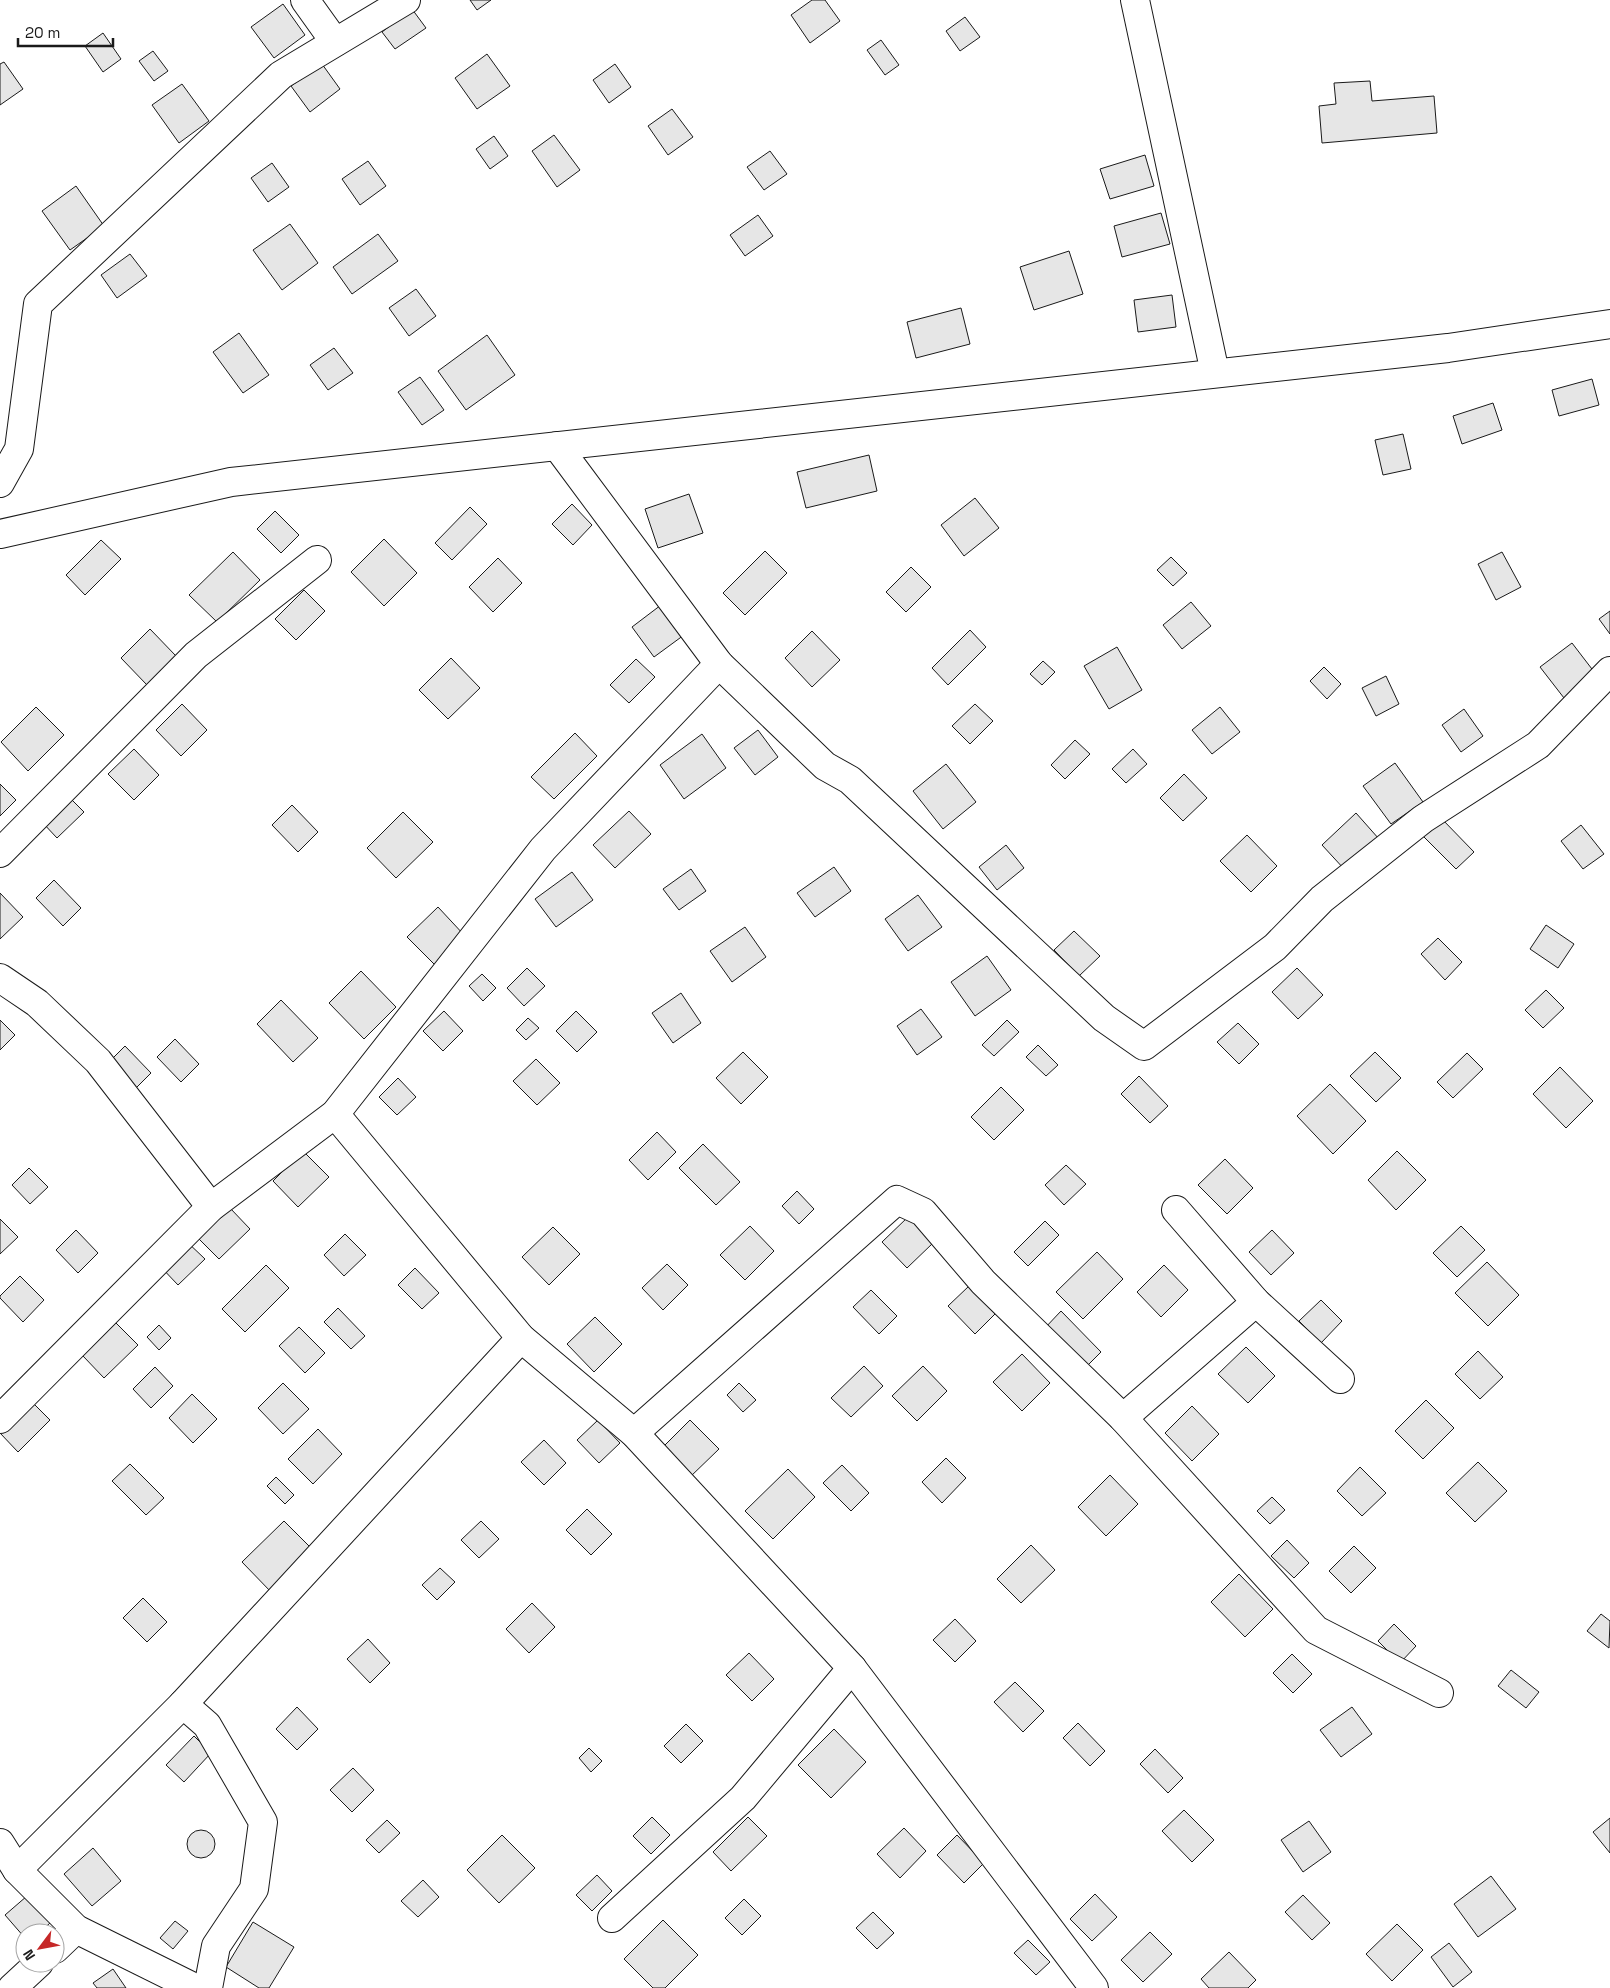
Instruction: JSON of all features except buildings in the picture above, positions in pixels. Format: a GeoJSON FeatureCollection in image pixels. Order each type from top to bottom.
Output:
{"type":"FeatureCollection","features":[{"type":"Feature","properties":{"kind":"street"},"geometry":{"type":"LineString","coordinates":[[305,0],[335,42]]}},
{"type":"Feature","properties":{"kind":"street"},"geometry":{"type":"LineString","coordinates":[[0,483],[19,448],[38,304],[281,75],[406,0]]}},
{"type":"Feature","properties":{"kind":"street"},"geometry":{"type":"LineString","coordinates":[[1135,0],[1216,373]]}},
{"type":"Feature","properties":{"kind":"street"},"geometry":{"type":"LineString","coordinates":[[0,534],[231,482],[1448,348],[1610,324]]}},
{"type":"Feature","properties":{"kind":"street"},"geometry":{"type":"LineString","coordinates":[[557,446],[719,664],[825,766],[850,780],[1104,1018],[1144,1046],[1276,947],[1322,899],[1423,819],[1538,745],[1610,671]]}},
{"type":"Feature","properties":{"kind":"street"},"geometry":{"type":"LineString","coordinates":[[0,853],[196,655],[317,560]]}},
{"type":"Feature","properties":{"kind":"street"},"geometry":{"type":"LineString","coordinates":[[0,1419],[211,1206],[335,1114],[543,849],[719,664]]}},
{"type":"Feature","properties":{"kind":"street"},"geometry":{"type":"LineString","coordinates":[[0,978],[37,1003],[98,1060],[211,1206]]}},
{"type":"Feature","properties":{"kind":"street"},"geometry":{"type":"LineString","coordinates":[[335,1114],[520,1338],[634,1432],[852,1668],[1094,1988]]}},
{"type":"Feature","properties":{"kind":"street"},"geometry":{"type":"LineString","coordinates":[[634,1432],[897,1200],[923,1212],[983,1282],[1123,1418],[1316,1630],[1439,1693]]}},
{"type":"Feature","properties":{"kind":"street"},"geometry":{"type":"LineString","coordinates":[[1176,1210],[1256,1302],[1340,1380]]}},
{"type":"Feature","properties":{"kind":"street"},"geometry":{"type":"LineString","coordinates":[[1123,1418],[1256,1302]]}},
{"type":"Feature","properties":{"kind":"street"},"geometry":{"type":"LineString","coordinates":[[17,1870],[184,1704],[520,1338]]}},
{"type":"Feature","properties":{"kind":"street"},"geometry":{"type":"LineString","coordinates":[[612,1918],[743,1798],[852,1668]]}},
{"type":"Feature","properties":{"kind":"street"},"geometry":{"type":"LineString","coordinates":[[184,1704],[206,1725],[264,1822],[254,1889],[216,1946],[208,1988]]}},
{"type":"Feature","properties":{"kind":"street"},"geometry":{"type":"LineString","coordinates":[[0,1843],[17,1870],[76,1929],[195,1988]]}},
{"type":"Feature","properties":{"kind":"street"},"geometry":{"type":"LineString","coordinates":[[65,1939],[76,1929]]}},
{"type":"Feature","properties":{"kind":"street"},"geometry":{"type":"LineString","coordinates":[[12,1988],[28,1973]]}}]}
